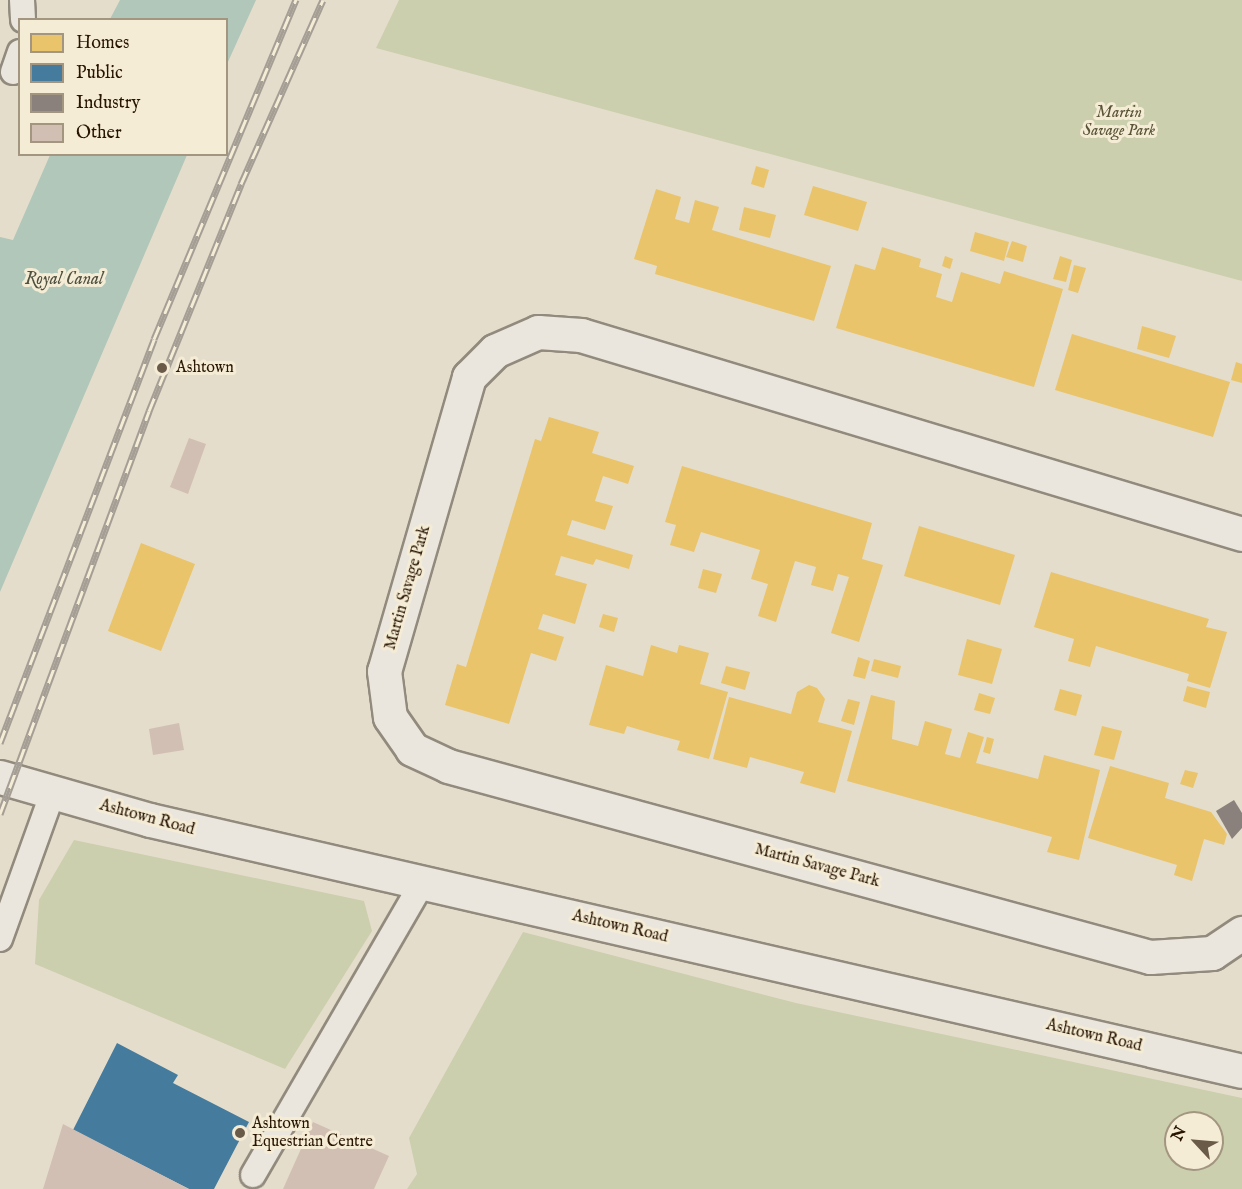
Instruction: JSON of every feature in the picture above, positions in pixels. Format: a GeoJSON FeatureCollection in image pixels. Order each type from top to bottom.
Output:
{"type":"FeatureCollection","features":[{"type":"Feature","properties":{"kind":"street","name":"Martin Savage Park"},"geometry":{"type":"LineString","coordinates":[[1242,534],[581,335],[538,332],[495,351],[469,377],[384,671],[390,717],[412,749],[448,766],[1150,957],[1212,953],[1242,933]]}},
{"type":"Feature","properties":{"kind":"street","name":"Ashtown Road"},"geometry":{"type":"LineString","coordinates":[[0,777],[150,820],[1242,1071]]}},
{"type":"Feature","properties":{"kind":"lane"},"geometry":{"type":"LineString","coordinates":[[22,0],[23,18]]}},
{"type":"Feature","properties":{"kind":"lane"},"geometry":{"type":"LineString","coordinates":[[0,939],[53,792]]}},
{"type":"Feature","properties":{"kind":"lane"},"geometry":{"type":"LineString","coordinates":[[254,1175],[423,882]]}},
{"type":"Feature","properties":{"kind":"green space","name":"Martin Savage Park"},"geometry":{"type":"Polygon","coordinates":[[[399,0],[1242,0],[1242,281],[376,48],[399,0]]]}},
{"type":"Feature","properties":{"kind":"green space"},"geometry":{"type":"Polygon","coordinates":[[[74,840],[364,901],[372,931],[285,1069],[35,964],[39,900],[74,840]]]}},
{"type":"Feature","properties":{"kind":"green space"},"geometry":{"type":"Polygon","coordinates":[[[523,932],[796,1003],[1242,1098],[1242,1189],[407,1189],[417,1174],[409,1138],[523,932]]]}},
{"type":"Feature","properties":{"kind":"water"},"geometry":{"type":"Polygon","coordinates":[[[120,0],[256,0],[228,62],[228,18],[111,18],[120,0]]]}},
{"type":"Feature","properties":{"kind":"water","name":"Royal Canal"},"geometry":{"type":"Polygon","coordinates":[[[50,156],[187,156],[0,592],[0,237],[13,240],[50,156]]]}},
{"type":"Feature","properties":{"kind":"building: Homes"},"geometry":{"type":"Polygon","coordinates":[[[756,166],[769,170],[764,188],[751,184],[756,166]]]}},
{"type":"Feature","properties":{"kind":"building: Homes"},"geometry":{"type":"Polygon","coordinates":[[[813,186],[867,202],[858,231],[804,215],[813,186]]]}},
{"type":"Feature","properties":{"kind":"building: Homes"},"geometry":{"type":"Polygon","coordinates":[[[656,189],[681,197],[675,219],[689,223],[695,200],[719,207],[712,230],[831,266],[814,321],[655,274],[657,266],[634,259],[656,189]]]}},
{"type":"Feature","properties":{"kind":"building: Homes"},"geometry":{"type":"Polygon","coordinates":[[[744,207],[776,215],[770,238],[739,230],[744,207]]]}},
{"type":"Feature","properties":{"kind":"building: Homes"},"geometry":{"type":"Polygon","coordinates":[[[975,232],[1009,242],[1004,261],[970,251],[975,232]]]}},
{"type":"Feature","properties":{"kind":"building: Homes"},"geometry":{"type":"Polygon","coordinates":[[[1012,241],[1027,246],[1023,262],[1006,257],[1012,241]]]}},
{"type":"Feature","properties":{"kind":"building: Homes"},"geometry":{"type":"Polygon","coordinates":[[[882,247],[921,259],[919,267],[942,274],[936,297],[952,302],[961,272],[1000,284],[1004,271],[1063,289],[1034,387],[836,328],[855,264],[875,270],[882,247]]]}},
{"type":"Feature","properties":{"kind":"building: Homes"},"geometry":{"type":"Polygon","coordinates":[[[945,256],[953,259],[950,269],[942,266],[945,256]]]}},
{"type":"Feature","properties":{"kind":"building: Homes"},"geometry":{"type":"Polygon","coordinates":[[[1060,256],[1072,260],[1066,282],[1053,279],[1060,256]]]}},
{"type":"Feature","properties":{"kind":"building: Homes"},"geometry":{"type":"Polygon","coordinates":[[[1074,265],[1086,268],[1078,293],[1068,290],[1074,265]]]}},
{"type":"Feature","properties":{"kind":"building: Homes"},"geometry":{"type":"Polygon","coordinates":[[[1142,326],[1176,336],[1169,358],[1137,349],[1142,326]]]}},
{"type":"Feature","properties":{"kind":"building: Homes"},"geometry":{"type":"Polygon","coordinates":[[[1072,334],[1230,382],[1213,437],[1055,390],[1072,334]]]}},
{"type":"Feature","properties":{"kind":"building: Homes"},"geometry":{"type":"Polygon","coordinates":[[[1236,362],[1242,364],[1242,383],[1231,380],[1236,362]]]}},
{"type":"Feature","properties":{"kind":"building: Homes"},"geometry":{"type":"Polygon","coordinates":[[[549,417],[599,432],[592,453],[634,466],[628,484],[603,476],[595,501],[613,506],[605,530],[572,520],[567,535],[633,555],[629,569],[596,559],[593,565],[561,556],[555,575],[587,584],[575,624],[543,614],[538,629],[564,637],[556,661],[531,653],[509,724],[445,705],[457,664],[466,667],[535,439],[541,441],[549,417]]]}},
{"type":"Feature","properties":{"kind":"building: Homes"},"geometry":{"type":"Polygon","coordinates":[[[682,466],[872,523],[862,559],[883,565],[859,642],[831,633],[849,577],[838,574],[833,591],[811,585],[816,567],[795,561],[776,622],[758,616],[768,584],[751,579],[760,550],[701,532],[694,552],[670,545],[676,525],[665,522],[682,466]]]}},
{"type":"Feature","properties":{"kind":"building: Homes"},"geometry":{"type":"Polygon","coordinates":[[[919,526],[1015,555],[1000,605],[904,576],[919,526]]]}},
{"type":"Feature","properties":{"kind":"building: Homes"},"geometry":{"type":"Polygon","coordinates":[[[141,543],[195,564],[161,651],[108,631],[141,543]]]}},
{"type":"Feature","properties":{"kind":"building: Homes"},"geometry":{"type":"Polygon","coordinates":[[[703,569],[722,574],[716,593],[698,588],[703,569]]]}},
{"type":"Feature","properties":{"kind":"building: Homes"},"geometry":{"type":"Polygon","coordinates":[[[1051,572],[1209,619],[1206,627],[1227,632],[1210,688],[1187,681],[1189,674],[1096,646],[1090,667],[1068,661],[1074,639],[1034,627],[1051,572]]]}},
{"type":"Feature","properties":{"kind":"building: Homes"},"geometry":{"type":"Polygon","coordinates":[[[603,614],[618,618],[614,632],[599,627],[603,614]]]}},
{"type":"Feature","properties":{"kind":"building: Homes"},"geometry":{"type":"Polygon","coordinates":[[[967,639],[1002,649],[992,684],[958,675],[967,639]]]}},
{"type":"Feature","properties":{"kind":"building: Homes"},"geometry":{"type":"Polygon","coordinates":[[[651,645],[677,653],[679,645],[709,653],[700,684],[728,692],[709,759],[677,750],[680,741],[627,726],[624,734],[589,725],[606,665],[643,676],[651,645]]]}},
{"type":"Feature","properties":{"kind":"building: Homes"},"geometry":{"type":"Polygon","coordinates":[[[858,657],[870,661],[865,679],[853,676],[858,657]]]}},
{"type":"Feature","properties":{"kind":"building: Homes"},"geometry":{"type":"Polygon","coordinates":[[[874,659],[901,666],[898,678],[871,671],[874,659]]]}},
{"type":"Feature","properties":{"kind":"building: Homes"},"geometry":{"type":"Polygon","coordinates":[[[726,666],[750,672],[745,690],[721,683],[726,666]]]}},
{"type":"Feature","properties":{"kind":"building: Homes"},"geometry":{"type":"Polygon","coordinates":[[[809,685],[817,688],[825,699],[818,722],[852,731],[835,793],[800,783],[804,772],[750,757],[747,768],[713,759],[729,697],[791,714],[797,692],[809,685]]]}},
{"type":"Feature","properties":{"kind":"building: Homes"},"geometry":{"type":"Polygon","coordinates":[[[1187,686],[1210,692],[1206,708],[1183,701],[1187,686]]]}},
{"type":"Feature","properties":{"kind":"building: Homes"},"geometry":{"type":"Polygon","coordinates":[[[1060,689],[1082,695],[1076,716],[1054,710],[1060,689]]]}},
{"type":"Feature","properties":{"kind":"building: Homes"},"geometry":{"type":"Polygon","coordinates":[[[979,693],[995,698],[990,714],[974,710],[979,693]]]}},
{"type":"Feature","properties":{"kind":"building: Homes"},"geometry":{"type":"Polygon","coordinates":[[[871,695],[895,701],[892,739],[918,746],[925,721],[952,729],[945,754],[960,758],[968,732],[984,737],[976,763],[1038,779],[1044,755],[1100,770],[1079,860],[1047,852],[1052,837],[847,781],[871,695]]]}},
{"type":"Feature","properties":{"kind":"building: Homes"},"geometry":{"type":"Polygon","coordinates":[[[848,699],[860,702],[854,725],[841,721],[848,699]]]}},
{"type":"Feature","properties":{"kind":"building: Homes"},"geometry":{"type":"Polygon","coordinates":[[[1102,726],[1122,731],[1114,760],[1094,755],[1102,726]]]}},
{"type":"Feature","properties":{"kind":"building: Homes"},"geometry":{"type":"Polygon","coordinates":[[[987,737],[994,739],[990,754],[983,752],[987,737]]]}},
{"type":"Feature","properties":{"kind":"building: Homes"},"geometry":{"type":"Polygon","coordinates":[[[1110,766],[1169,783],[1165,798],[1211,812],[1227,834],[1224,845],[1204,839],[1192,881],[1174,875],[1177,865],[1088,838],[1110,766]]]}},
{"type":"Feature","properties":{"kind":"building: Homes"},"geometry":{"type":"Polygon","coordinates":[[[1185,770],[1198,773],[1193,788],[1180,784],[1185,770]]]}},
{"type":"Feature","properties":{"kind":"building: Public"},"geometry":{"type":"Polygon","coordinates":[[[117,1043],[178,1075],[173,1083],[249,1122],[214,1189],[189,1189],[73,1130],[117,1043]]]}},
{"type":"Feature","properties":{"kind":"building: Industry"},"geometry":{"type":"Polygon","coordinates":[[[1234,800],[1242,813],[1242,828],[1232,839],[1216,811],[1234,800]]]}},
{"type":"Feature","properties":{"kind":"building: Other"},"geometry":{"type":"Polygon","coordinates":[[[189,438],[206,444],[188,494],[170,487],[189,438]]]}},
{"type":"Feature","properties":{"kind":"building: Other"},"geometry":{"type":"Polygon","coordinates":[[[179,723],[184,750],[153,755],[149,729],[179,723]]]}},
{"type":"Feature","properties":{"kind":"building: Other"},"geometry":{"type":"Polygon","coordinates":[[[313,1122],[389,1156],[374,1189],[283,1189],[313,1122]]]}},
{"type":"Feature","properties":{"kind":"building: Other"},"geometry":{"type":"Polygon","coordinates":[[[63,1124],[123,1155],[189,1189],[43,1189],[63,1124]]]}},
{"type":"Feature","properties":{"kind":"railway"},"geometry":{"type":"LineString","coordinates":[[0,743],[154,339],[296,0]]}},
{"type":"Feature","properties":{"kind":"railway"},"geometry":{"type":"LineString","coordinates":[[0,814],[149,411],[241,184],[323,0]]}},
{"type":"Feature","properties":{"kind":"place","name":"Ashtown"},"geometry":{"type":"Point","coordinates":[162,368]}},
{"type":"Feature","properties":{"kind":"place","name":"Ashtown Equestrian Centre"},"geometry":{"type":"Point","coordinates":[240,1133]}}]}
